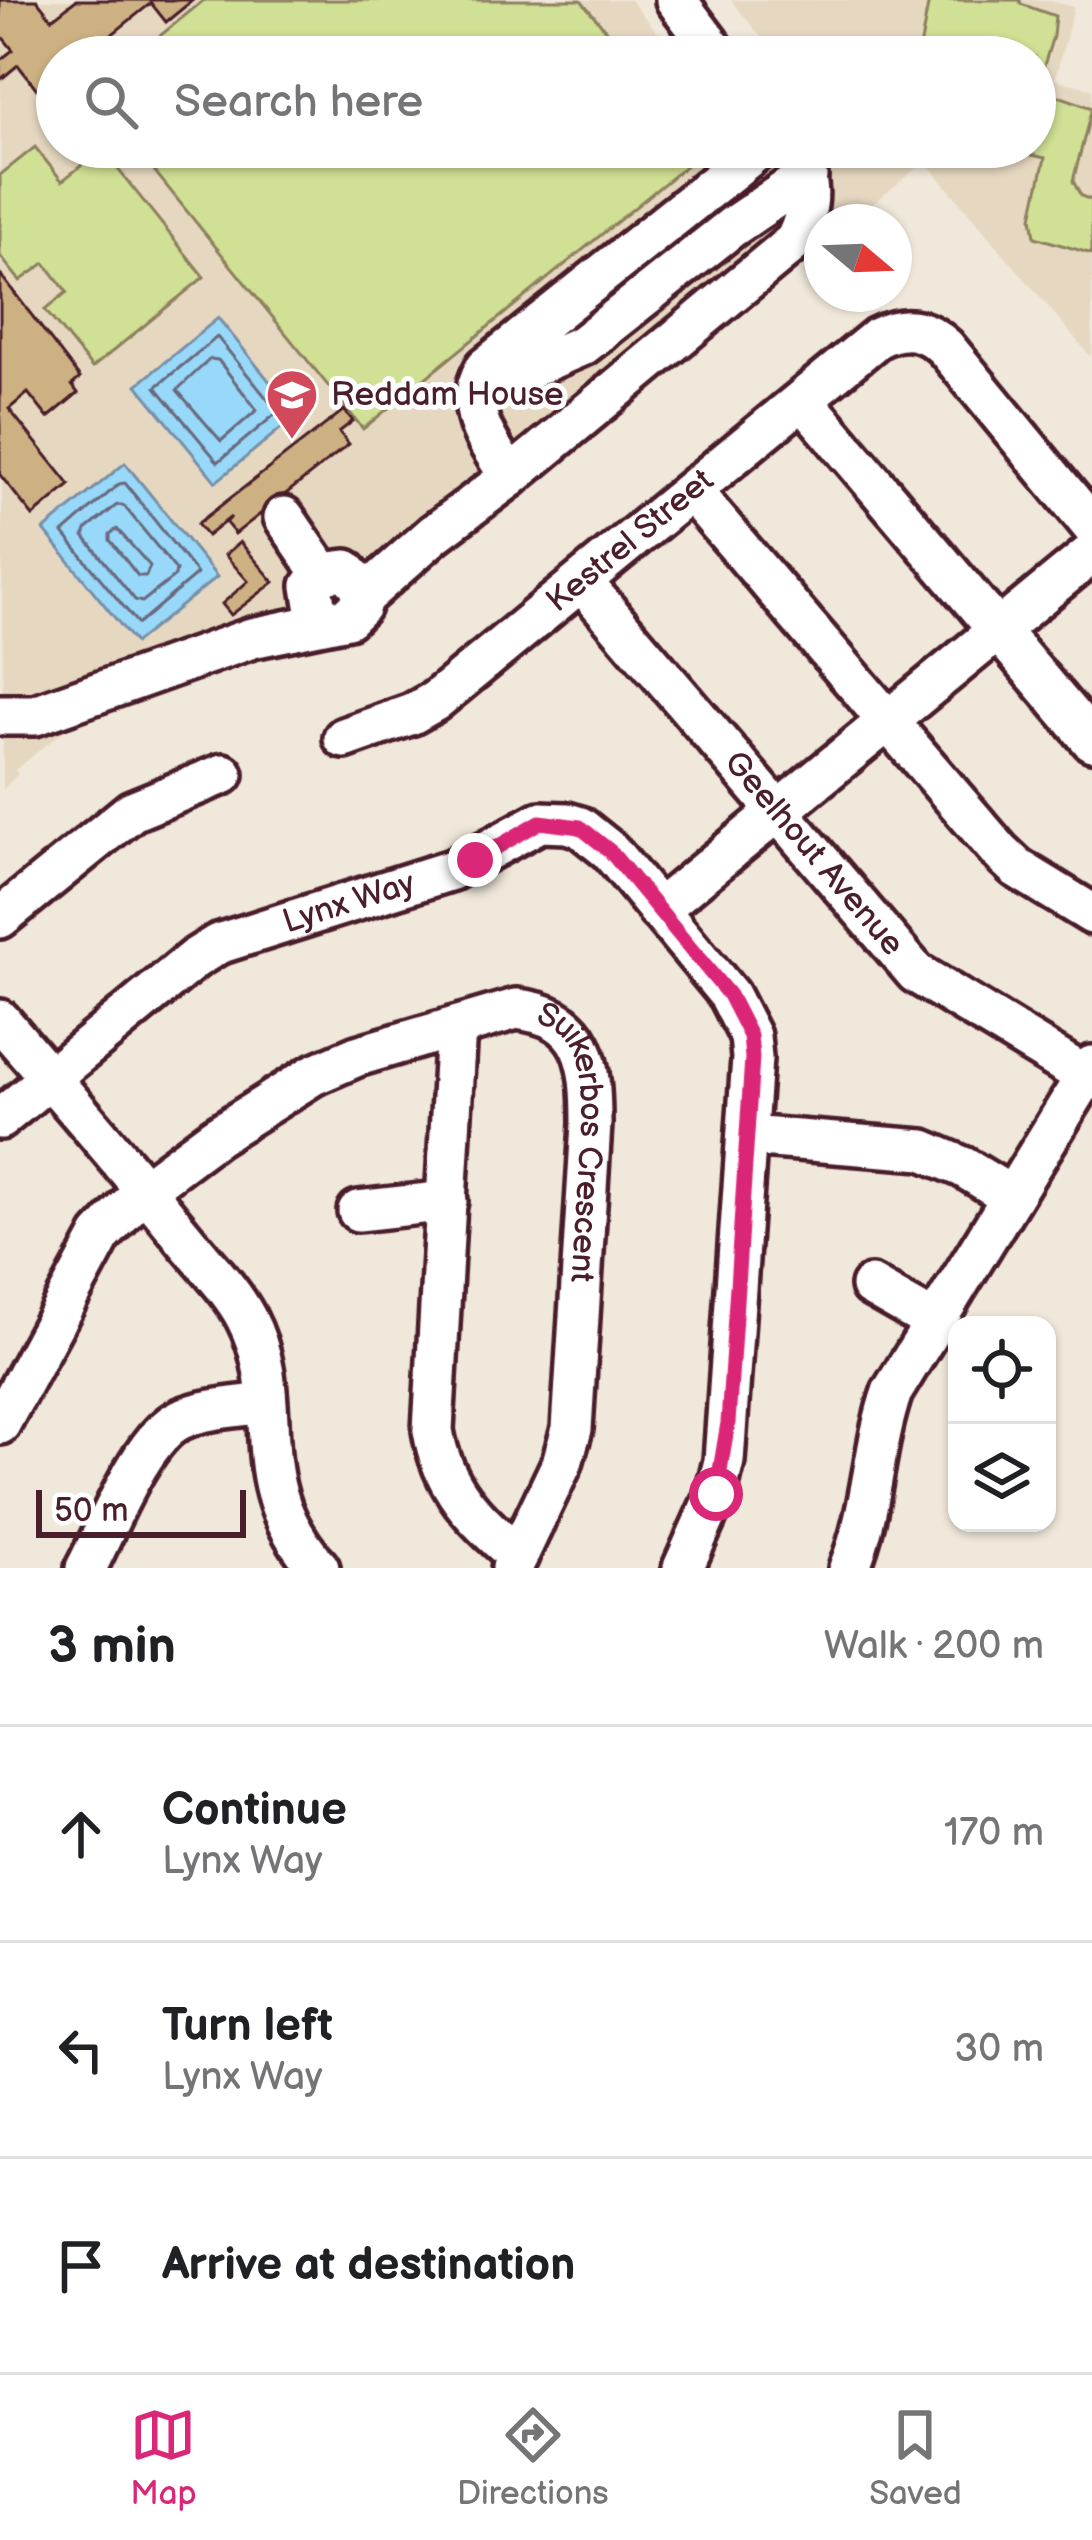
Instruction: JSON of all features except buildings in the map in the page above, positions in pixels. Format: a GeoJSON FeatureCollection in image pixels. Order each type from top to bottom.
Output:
{"type":"FeatureCollection","features":[{"type":"Feature","properties":{"kind":"street"},"geometry":{"type":"LineString","coordinates":[[510,477],[477,418],[473,398],[489,363],[735,168]]}},
{"type":"Feature","properties":{"kind":"street"},"geometry":{"type":"LineString","coordinates":[[473,398],[497,382],[583,345],[717,238],[792,168]]}},
{"type":"Feature","properties":{"kind":"street"},"geometry":{"type":"LineString","coordinates":[[6,724],[252,638],[335,589],[412,553],[775,261],[795,241],[805,221],[809,205],[800,168]]}},
{"type":"Feature","properties":{"kind":"street","name":"Kestrel Street"},"geometry":{"type":"LineString","coordinates":[[344,738],[435,701],[877,338],[906,328],[933,336],[945,347],[1092,526]]}},
{"type":"Feature","properties":{"kind":"street"},"geometry":{"type":"LineString","coordinates":[[804,401],[1092,741]]}},
{"type":"Feature","properties":{"kind":"street"},"geometry":{"type":"LineString","coordinates":[[692,492],[1000,853],[1046,888],[1092,914]]}},
{"type":"Feature","properties":{"kind":"street"},"geometry":{"type":"LineString","coordinates":[[284,517],[335,589]]}},
{"type":"Feature","properties":{"kind":"street"},"geometry":{"type":"LineString","coordinates":[[658,910],[1092,553]]}},
{"type":"Feature","properties":{"kind":"street","name":"Geelhout Avenue"},"geometry":{"type":"LineString","coordinates":[[582,582],[916,973],[1090,1074]]}},
{"type":"Feature","properties":{"kind":"street"},"geometry":{"type":"LineString","coordinates":[[0,918],[132,811],[223,774]]}},
{"type":"Feature","properties":{"kind":"street","name":"Lynx Way"},"geometry":{"type":"LineString","coordinates":[[0,1119],[218,944],[452,870],[540,822],[567,823],[593,836],[729,995],[743,1017],[752,1058],[724,1461],[716,1494],[683,1568]]}},
{"type":"Feature","properties":{"kind":"street","name":"Suikerbos Crescent"},"geometry":{"type":"LineString","coordinates":[[0,1424],[101,1236],[145,1189],[215,1136],[313,1075],[357,1056],[516,1009],[538,1011],[560,1021],[578,1038],[591,1081],[572,1429],[562,1463],[515,1562]]}},
{"type":"Feature","properties":{"kind":"street"},"geometry":{"type":"LineString","coordinates":[[0,1020],[243,1312],[260,1358],[274,1491],[301,1547],[320,1568]]}},
{"type":"Feature","properties":{"kind":"street"},"geometry":{"type":"LineString","coordinates":[[456,1027],[433,1403],[438,1457],[455,1495],[515,1562]]}},
{"type":"Feature","properties":{"kind":"street"},"geometry":{"type":"LineString","coordinates":[[849,1568],[872,1500],[882,1423],[892,1392],[1090,1074]]}},
{"type":"Feature","properties":{"kind":"street"},"geometry":{"type":"LineString","coordinates":[[747,1136],[923,1150],[1011,1196]]}},
{"type":"Feature","properties":{"kind":"street"},"geometry":{"type":"LineString","coordinates":[[358,1211],[447,1201]]}},
{"type":"Feature","properties":{"kind":"street"},"geometry":{"type":"LineString","coordinates":[[871,1286],[934,1322]]}},
{"type":"Feature","properties":{"kind":"street"},"geometry":{"type":"LineString","coordinates":[[96,1564],[148,1450],[163,1430],[190,1415],[264,1402]]}},
{"type":"Feature","properties":{"kind":"shaded area","name":"Reddam House"},"geometry":{"type":"Polygon","coordinates":[[[0,0],[630,0],[661,36],[36,36],[36,168],[917,168],[873,204],[804,204],[804,261],[362,625],[86,713],[15,770],[18,774],[3,789],[0,0]]]}},
{"type":"Feature","properties":{"kind":"shaded area","name":"Reddam House"},"geometry":{"type":"Polygon","coordinates":[[[731,0],[1047,0],[1074,7],[1056,75],[1056,36],[760,36],[731,0]]]}},
{"type":"Feature","properties":{"kind":"shaded area","name":"Reddam House"},"geometry":{"type":"Polygon","coordinates":[[[1056,79],[1092,89],[1090,356],[931,168],[1056,168],[1056,79]]]}},
{"type":"Feature","properties":{"kind":"green space"},"geometry":{"type":"Polygon","coordinates":[[[204,0],[581,0],[611,36],[160,36],[204,0]]]}},
{"type":"Feature","properties":{"kind":"green space"},"geometry":{"type":"Polygon","coordinates":[[[929,0],[1020,0],[1055,16],[1053,36],[922,36],[929,0]]]}},
{"type":"Feature","properties":{"kind":"green space"},"geometry":{"type":"Polygon","coordinates":[[[1056,95],[1092,108],[1073,181],[1081,196],[1092,200],[1092,254],[1035,237],[1032,217],[1043,168],[1056,168],[1056,95]]]}},
{"type":"Feature","properties":{"kind":"green space"},"geometry":{"type":"Polygon","coordinates":[[[35,147],[36,168],[52,168],[62,181],[78,168],[117,168],[204,277],[92,368],[45,310],[67,292],[45,263],[20,281],[0,256],[0,175],[35,147]]]}},
{"type":"Feature","properties":{"kind":"green space"},"geometry":{"type":"Polygon","coordinates":[[[152,168],[683,168],[363,429],[152,168]]]}},
{"type":"Feature","properties":{"kind":"water"},"geometry":{"type":"Polygon","coordinates":[[[218,318],[297,415],[216,482],[137,385],[218,318]]]}},
{"type":"Feature","properties":{"kind":"water"},"geometry":{"type":"Polygon","coordinates":[[[125,463],[217,577],[135,643],[44,530],[125,463]]]}},
{"type":"Feature","properties":{"kind":"place","name":"Reddam House"},"geometry":{"type":"Point","coordinates":[292,441]}},
{"type":"Feature","properties":{"kind":"route"},"geometry":{"type":"LineString","coordinates":[[475,860],[540,822],[580,827],[610,851],[743,1017],[752,1058],[728,1423],[716,1494]]}}]}
